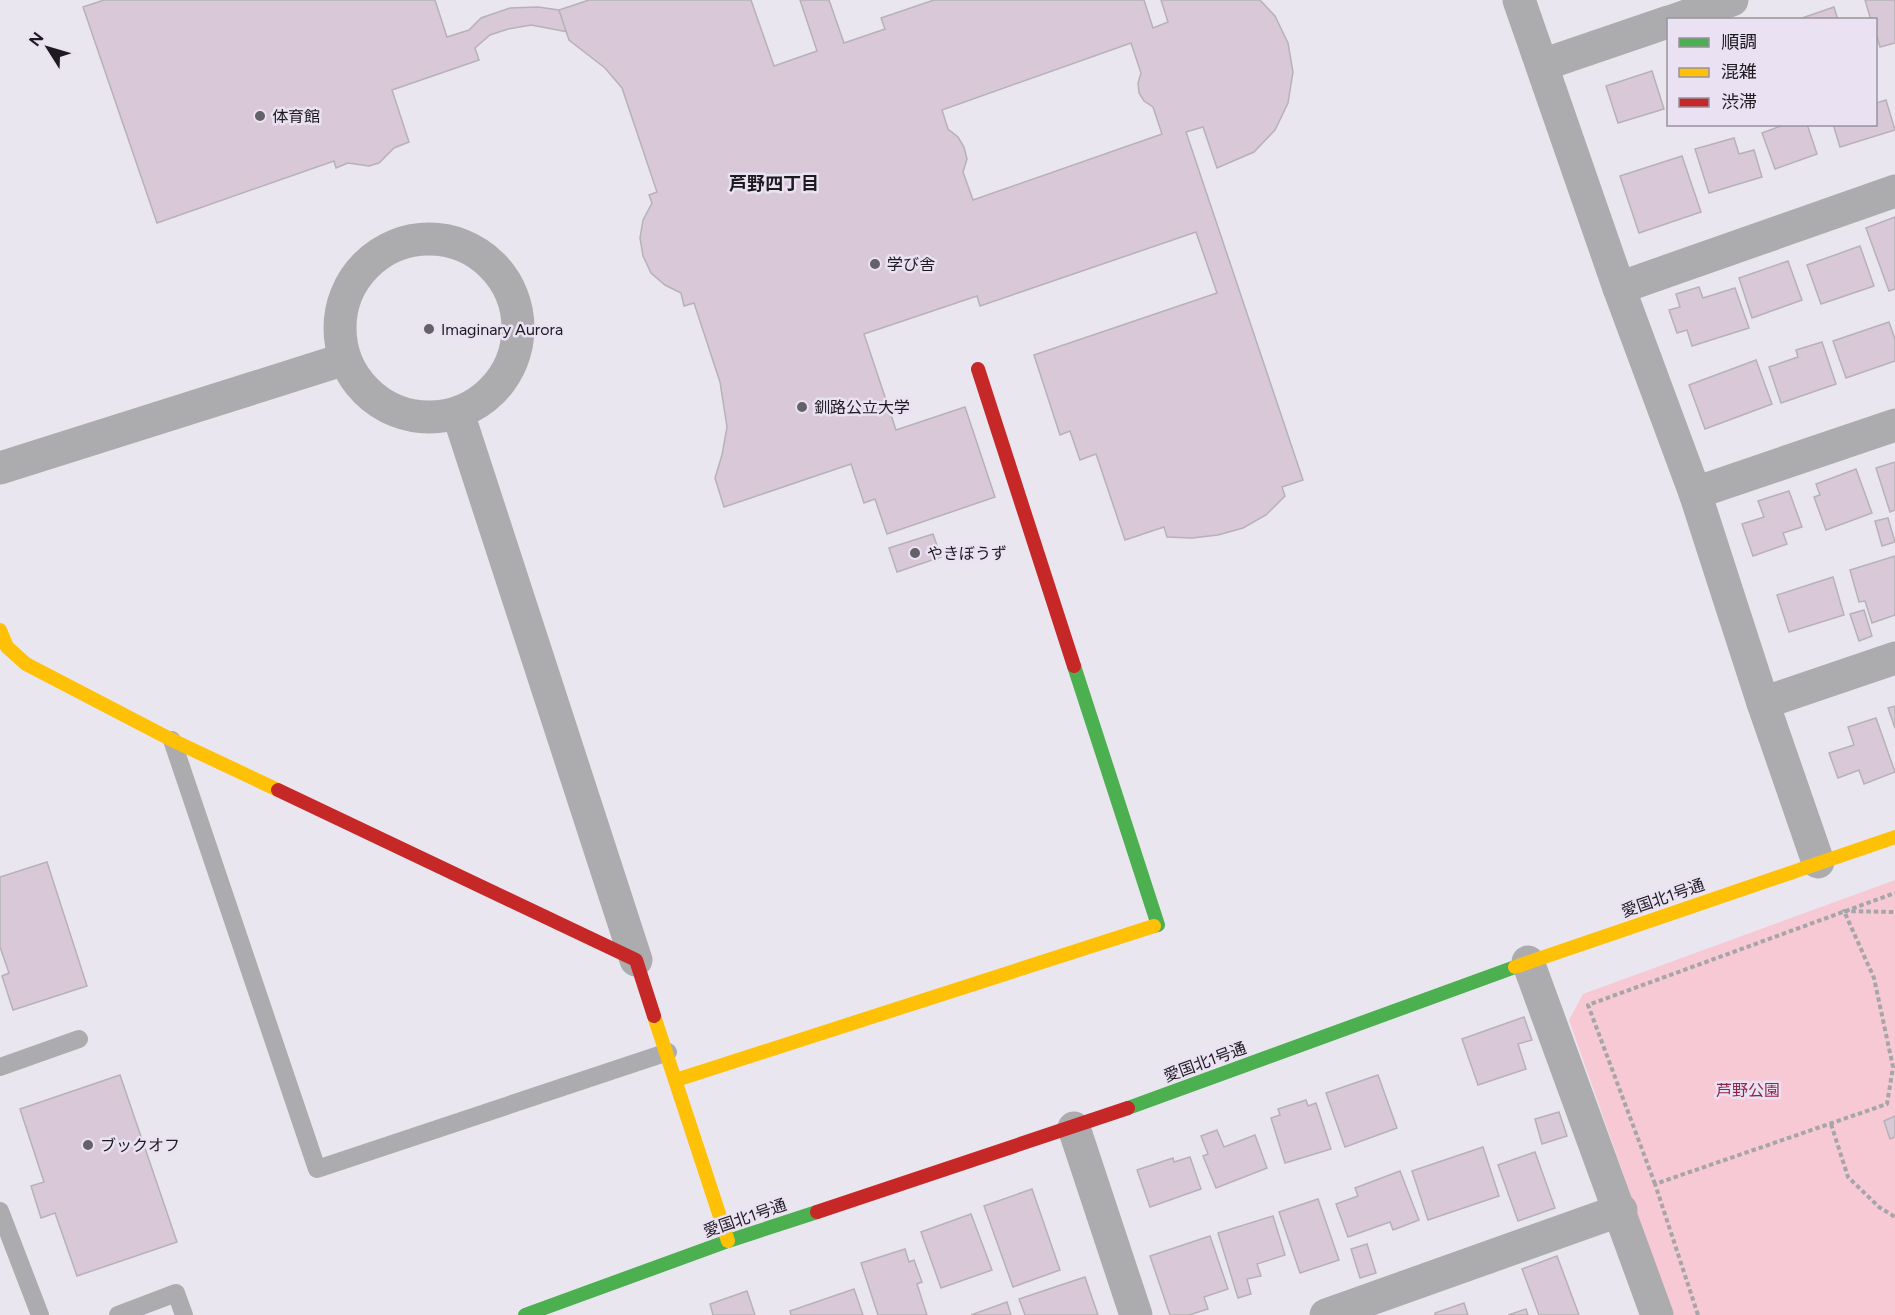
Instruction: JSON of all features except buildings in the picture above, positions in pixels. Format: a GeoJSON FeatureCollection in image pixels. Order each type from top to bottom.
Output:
{"type":"FeatureCollection","features":[{"type":"Feature","properties":{"kind":"street"},"geometry":{"type":"LineString","coordinates":[[1519,0],[1695,493],[1763,703],[1818,862]]}},
{"type":"Feature","properties":{"kind":"street"},"geometry":{"type":"LineString","coordinates":[[1681,18],[1732,0]]}},
{"type":"Feature","properties":{"kind":"street"},"geometry":{"type":"LineString","coordinates":[[1542,65],[1667,22]]}},
{"type":"Feature","properties":{"kind":"street"},"geometry":{"type":"LineString","coordinates":[[1620,288],[1895,191]]}},
{"type":"Feature","properties":{"kind":"street"},"geometry":{"type":"LineString","coordinates":[[444,239],[474,250],[497,269],[514,298],[519,328],[510,368],[490,394],[458,413],[418,417],[389,408],[359,385],[345,359],[340,319],[351,283],[376,255],[409,240],[444,239]]}},
{"type":"Feature","properties":{"kind":"street"},"geometry":{"type":"LineString","coordinates":[[0,468],[345,359]]}},
{"type":"Feature","properties":{"kind":"street"},"geometry":{"type":"LineString","coordinates":[[676,1080],[1158,926],[978,369]]}},
{"type":"Feature","properties":{"kind":"street"},"geometry":{"type":"LineString","coordinates":[[458,413],[728,1241]]}},
{"type":"Feature","properties":{"kind":"street"},"geometry":{"type":"LineString","coordinates":[[1695,493],[1895,425]]}},
{"type":"Feature","properties":{"kind":"street"},"geometry":{"type":"LineString","coordinates":[[0,630],[7,647],[26,664],[172,740],[636,960]]}},
{"type":"Feature","properties":{"kind":"street"},"geometry":{"type":"LineString","coordinates":[[1763,703],[1895,658]]}},
{"type":"Feature","properties":{"kind":"street","name":"愛国北1号通"},"geometry":{"type":"LineString","coordinates":[[525,1315],[728,1241],[1074,1128],[1528,962],[1895,837]]}},
{"type":"Feature","properties":{"kind":"street"},"geometry":{"type":"LineString","coordinates":[[1528,962],[1657,1315]]}},
{"type":"Feature","properties":{"kind":"street"},"geometry":{"type":"LineString","coordinates":[[1074,1128],[1136,1315]]}},
{"type":"Feature","properties":{"kind":"street"},"geometry":{"type":"LineString","coordinates":[[1326,1315],[1398,1303],[1620,1210]]}},
{"type":"Feature","properties":{"kind":"lane"},"geometry":{"type":"LineString","coordinates":[[172,740],[317,1169],[668,1052]]}},
{"type":"Feature","properties":{"kind":"lane"},"geometry":{"type":"LineString","coordinates":[[0,1067],[79,1039]]}},
{"type":"Feature","properties":{"kind":"lane"},"geometry":{"type":"LineString","coordinates":[[0,1211],[40,1315]]}},
{"type":"Feature","properties":{"kind":"lane"},"geometry":{"type":"LineString","coordinates":[[118,1315],[176,1293],[184,1315]]}},
{"type":"Feature","properties":{"kind":"path"},"geometry":{"type":"LineString","coordinates":[[1698,1315],[1655,1184],[1588,1005],[1895,893]]}},
{"type":"Feature","properties":{"kind":"path"},"geometry":{"type":"LineString","coordinates":[[1844,911],[1895,912]]}},
{"type":"Feature","properties":{"kind":"path"},"geometry":{"type":"LineString","coordinates":[[1655,1184],[1887,1104],[1893,1067],[1874,978],[1844,911]]}},
{"type":"Feature","properties":{"kind":"path"},"geometry":{"type":"LineString","coordinates":[[1831,1124],[1848,1177],[1880,1207],[1895,1217]]}},
{"type":"Feature","properties":{"kind":"green space","name":"芦野公園"},"geometry":{"type":"Polygon","coordinates":[[[1895,880],[1895,1315],[1673,1315],[1569,1020],[1583,994],[1895,880]]]}},
{"type":"Feature","properties":{"kind":"traffic: fast"},"geometry":{"type":"LineString","coordinates":[[1074,666],[1158,925],[1154,926]]}},
{"type":"Feature","properties":{"kind":"traffic: fast"},"geometry":{"type":"LineString","coordinates":[[1128,1108],[1515,967]]}},
{"type":"Feature","properties":{"kind":"traffic: fast"},"geometry":{"type":"LineString","coordinates":[[525,1315],[728,1241],[817,1212]]}},
{"type":"Feature","properties":{"kind":"traffic: slow"},"geometry":{"type":"LineString","coordinates":[[0,630],[7,647],[26,664],[172,740],[278,790]]}},
{"type":"Feature","properties":{"kind":"traffic: slow"},"geometry":{"type":"LineString","coordinates":[[1515,967],[1895,837]]}},
{"type":"Feature","properties":{"kind":"traffic: slow"},"geometry":{"type":"LineString","coordinates":[[676,1080],[1154,926]]}},
{"type":"Feature","properties":{"kind":"traffic: slow"},"geometry":{"type":"LineString","coordinates":[[654,1016],[728,1241]]}},
{"type":"Feature","properties":{"kind":"traffic: jam"},"geometry":{"type":"LineString","coordinates":[[978,369],[1074,666]]}},
{"type":"Feature","properties":{"kind":"traffic: jam"},"geometry":{"type":"LineString","coordinates":[[278,790],[636,960],[654,1016]]}},
{"type":"Feature","properties":{"kind":"traffic: jam"},"geometry":{"type":"LineString","coordinates":[[817,1212],[1128,1108]]}},
{"type":"Feature","properties":{"kind":"place","name":"体育館"},"geometry":{"type":"Point","coordinates":[260,116]}},
{"type":"Feature","properties":{"kind":"place","name":"学び舎"},"geometry":{"type":"Point","coordinates":[875,264]}},
{"type":"Feature","properties":{"kind":"place","name":"Imaginary Aurora"},"geometry":{"type":"Point","coordinates":[429,329]}},
{"type":"Feature","properties":{"kind":"place","name":"釧路公立大学"},"geometry":{"type":"Point","coordinates":[802,407]}},
{"type":"Feature","properties":{"kind":"place","name":"やきぼうず"},"geometry":{"type":"Point","coordinates":[915,553]}},
{"type":"Feature","properties":{"kind":"place","name":"ブックオフ"},"geometry":{"type":"Point","coordinates":[88,1145]}},
{"type":"Feature","properties":{"kind":"district","name":"芦野四丁目"},"geometry":{"type":"Point","coordinates":[774,184]}}]}
